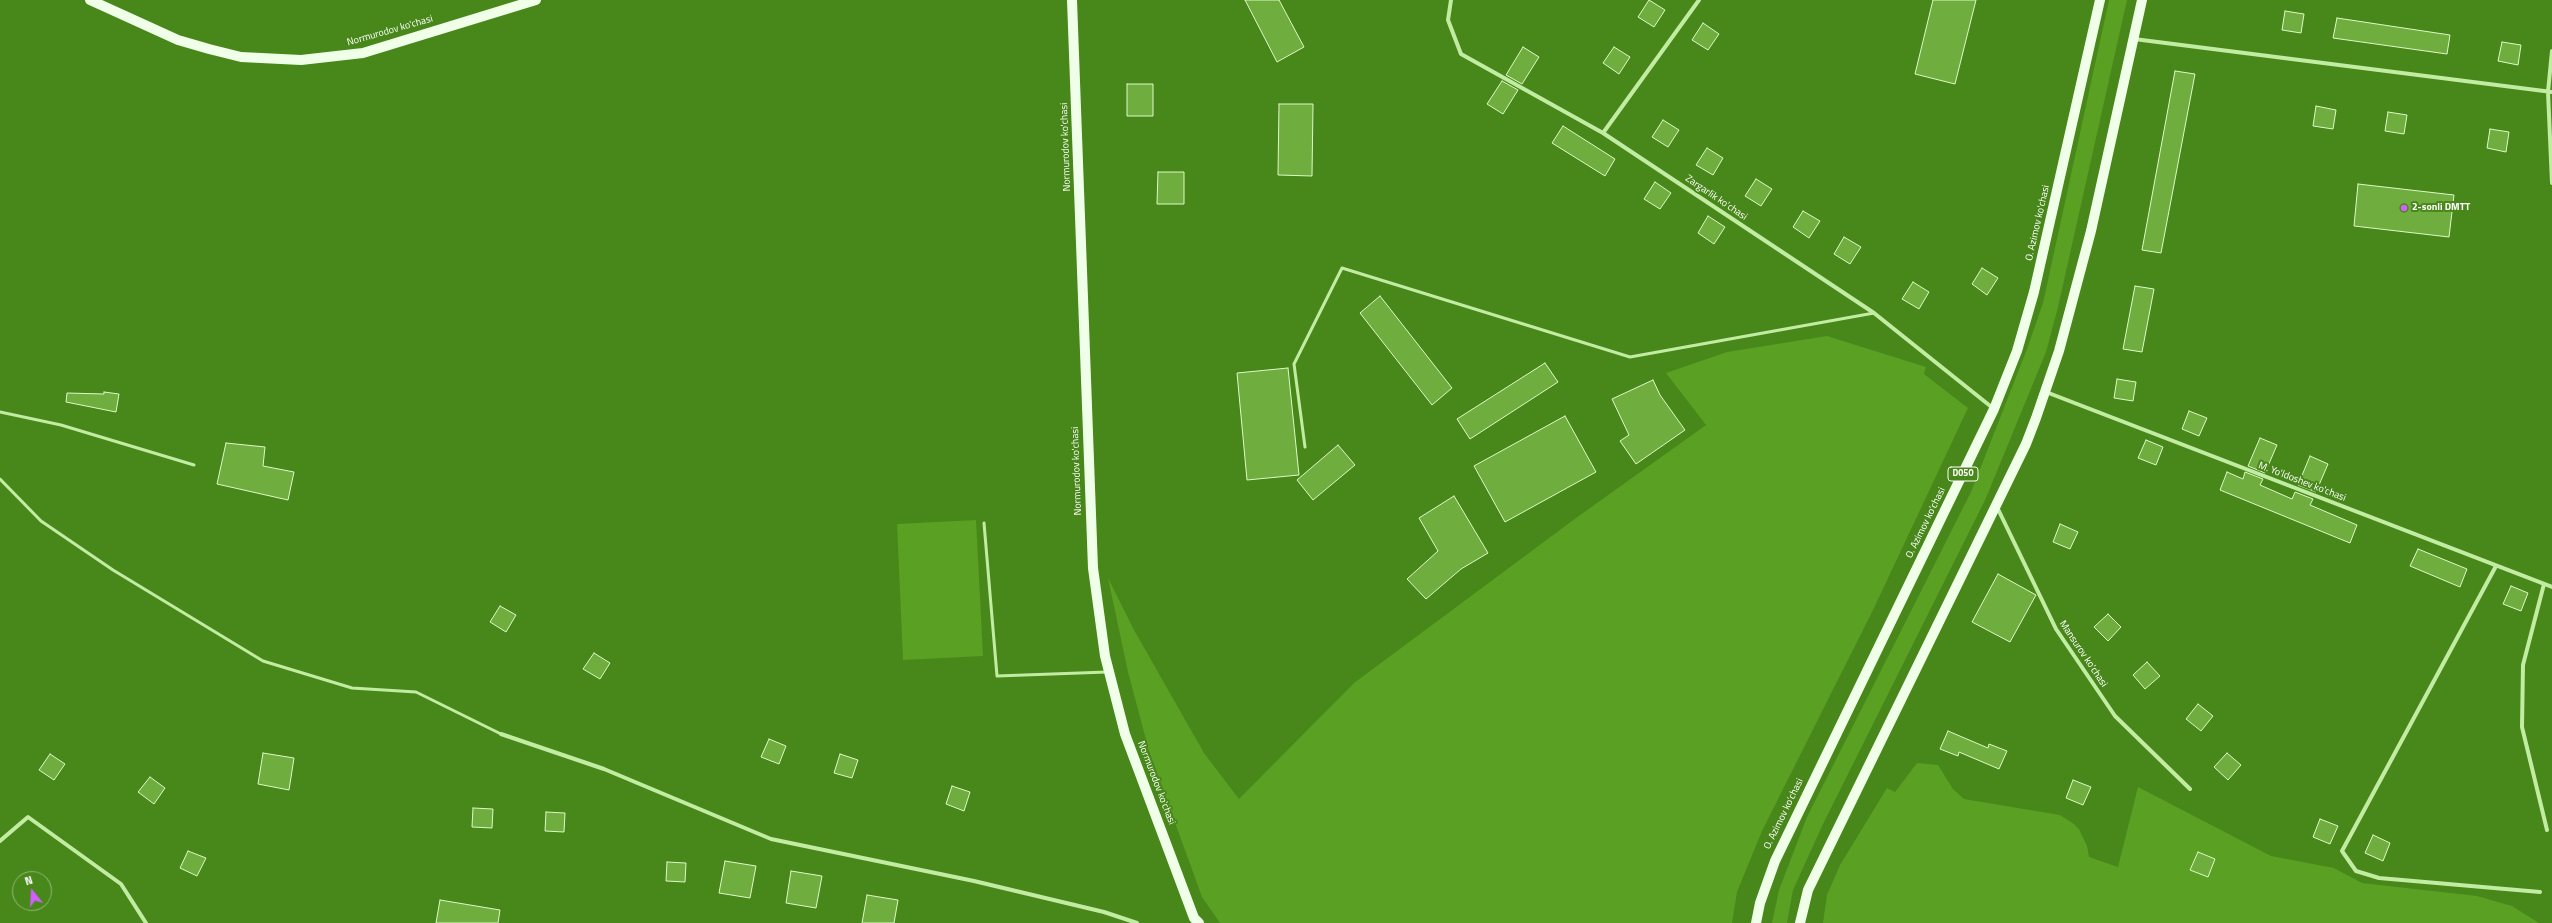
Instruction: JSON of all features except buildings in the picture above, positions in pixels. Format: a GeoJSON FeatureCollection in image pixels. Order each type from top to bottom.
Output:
{"type":"FeatureCollection","features":[{"type":"Feature","properties":{"kind":"main road","name":"Normurodov ko'chasi"},"geometry":{"type":"LineString","coordinates":[[90,0],[165,34],[209,49],[241,57],[301,60],[363,53],[536,0]]}},
{"type":"Feature","properties":{"kind":"main road","name":"Normurodov ko'chasi"},"geometry":{"type":"LineString","coordinates":[[1072,0],[1093,568],[1109,672],[1125,734],[1194,918],[1199,923]]}},
{"type":"Feature","properties":{"kind":"main road","name":"O. Azimov ko'chasi"},"geometry":{"type":"LineString","coordinates":[[1756,923],[1760,903],[1775,861],[1994,409],[2017,351],[2034,292],[2100,0]]}},
{"type":"Feature","properties":{"kind":"main road"},"geometry":{"type":"LineString","coordinates":[[1800,923],[1808,890],[2026,444],[2046,392],[2091,230],[2142,0]]}},
{"type":"Feature","properties":{"kind":"street","name":"Zargarlik ko'chasi"},"geometry":{"type":"LineString","coordinates":[[1451,0],[1448,20],[1461,54],[1603,133],[1874,313],[1994,409]]}},
{"type":"Feature","properties":{"kind":"street"},"geometry":{"type":"LineString","coordinates":[[1603,133],[1699,0]]}},
{"type":"Feature","properties":{"kind":"street"},"geometry":{"type":"LineString","coordinates":[[2133,39],[2550,92]]}},
{"type":"Feature","properties":{"kind":"street"},"geometry":{"type":"LineString","coordinates":[[2552,51],[2550,92],[2552,183]]}},
{"type":"Feature","properties":{"kind":"street","name":"M. Yo'ldoshev ko'chasi"},"geometry":{"type":"LineString","coordinates":[[2046,392],[2552,587]]}},
{"type":"Feature","properties":{"kind":"street","name":"Mansurov ko'chasi"},"geometry":{"type":"LineString","coordinates":[[1996,505],[2056,629],[2107,704],[2116,716],[2190,789]]}},
{"type":"Feature","properties":{"kind":"street"},"geometry":{"type":"LineString","coordinates":[[2496,566],[2342,851],[2356,871],[2379,878],[2540,892]]}},
{"type":"Feature","properties":{"kind":"street"},"geometry":{"type":"LineString","coordinates":[[2544,584],[2523,665],[2522,727],[2547,830]]}},
{"type":"Feature","properties":{"kind":"street"},"geometry":{"type":"LineString","coordinates":[[501,734],[604,769],[771,839],[974,880],[1104,912],[1137,923]]}},
{"type":"Feature","properties":{"kind":"street"},"geometry":{"type":"LineString","coordinates":[[0,841],[28,816],[121,884],[146,923]]}},
{"type":"Feature","properties":{"kind":"lane"},"geometry":{"type":"LineString","coordinates":[[1305,447],[1294,364],[1342,268],[1630,357],[1874,313]]}},
{"type":"Feature","properties":{"kind":"lane"},"geometry":{"type":"LineString","coordinates":[[0,412],[61,425],[194,465]]}},
{"type":"Feature","properties":{"kind":"lane"},"geometry":{"type":"LineString","coordinates":[[0,479],[41,521],[113,570],[263,661],[352,688],[416,692],[501,734]]}},
{"type":"Feature","properties":{"kind":"lane"},"geometry":{"type":"LineString","coordinates":[[984,523],[996,676],[1109,672]]}},
{"type":"Feature","properties":{"kind":"green space"},"geometry":{"type":"Polygon","coordinates":[[[2109,0],[2127,0],[2058,307],[2046,352],[1986,498],[1823,824],[1793,890],[1787,923],[1772,923],[1779,890],[1807,817],[1971,492],[2027,349],[2043,303],[2109,0]]]}},
{"type":"Feature","properties":{"kind":"green space"},"geometry":{"type":"Polygon","coordinates":[[[1827,336],[1926,367],[1924,374],[1968,408],[1874,608],[1762,831],[1737,892],[1732,923],[1220,923],[1202,897],[1149,751],[1128,672],[1108,578],[1134,630],[1204,753],[1239,799],[1354,683],[1576,518],[1706,425],[1666,373],[1727,352],[1827,336]]]}},
{"type":"Feature","properties":{"kind":"green space"},"geometry":{"type":"Polygon","coordinates":[[[976,520],[983,656],[903,660],[897,524],[976,520]]]}},
{"type":"Feature","properties":{"kind":"green space"},"geometry":{"type":"Polygon","coordinates":[[[1917,763],[1938,765],[1953,789],[1964,799],[2060,815],[2079,829],[2087,846],[2089,857],[2118,867],[2138,787],[2271,856],[2334,868],[2362,883],[2477,896],[2512,906],[2539,923],[1823,923],[1827,895],[1840,865],[1887,788],[1895,792],[1917,763]]]}},
{"type":"Feature","properties":{"kind":"place","name":"2-sonli DMTT"},"geometry":{"type":"Point","coordinates":[2404,208]}}]}
